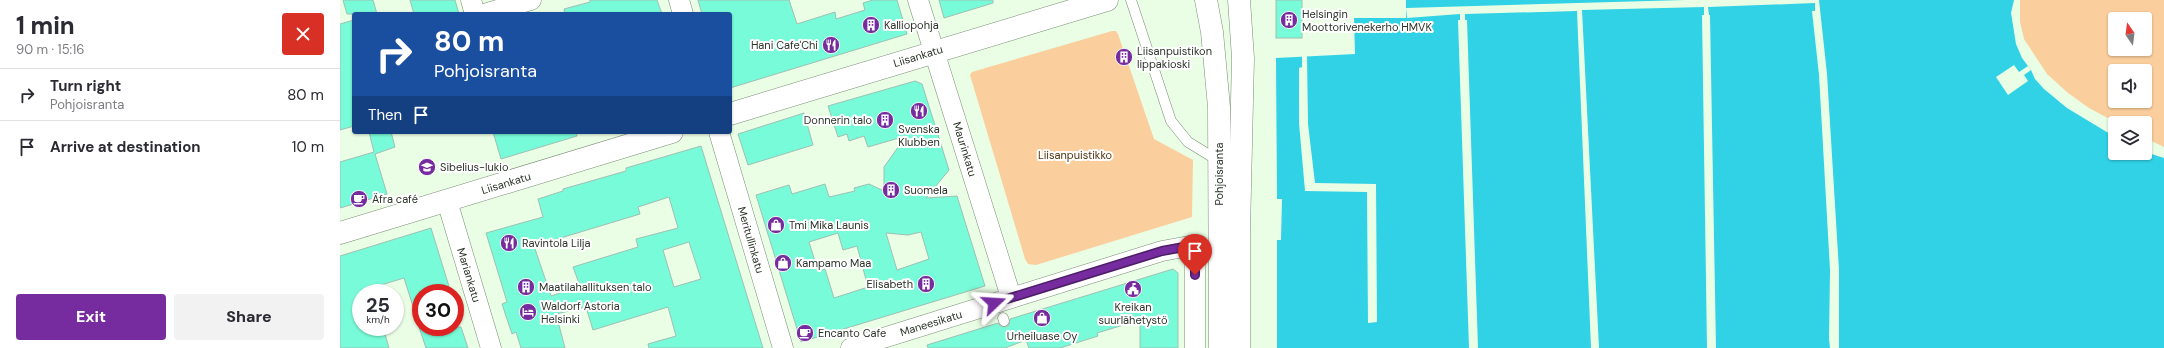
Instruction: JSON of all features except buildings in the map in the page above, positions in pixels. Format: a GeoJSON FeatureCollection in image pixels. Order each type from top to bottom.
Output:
{"type":"FeatureCollection","features":[{"type":"Feature","properties":{"kind":"street"},"geometry":{"type":"LineString","coordinates":[[471,0],[474,12]]}},
{"type":"Feature","properties":{"kind":"street"},"geometry":{"type":"LineString","coordinates":[[491,12],[531,0]]}},
{"type":"Feature","properties":{"kind":"street"},"geometry":{"type":"LineString","coordinates":[[679,0],[682,12]]}},
{"type":"Feature","properties":{"kind":"street","name":"Maurinkatu"},"geometry":{"type":"LineString","coordinates":[[918,0],[1011,297]]}},
{"type":"Feature","properties":{"kind":"street","name":"Liisankatu"},"geometry":{"type":"LineString","coordinates":[[732,113],[1107,0]]}},
{"type":"Feature","properties":{"kind":"street","name":"Pohjoisranta"},"geometry":{"type":"LineString","coordinates":[[1206,0],[1216,67],[1219,161],[1220,348]]}},
{"type":"Feature","properties":{"kind":"street","name":"Pohjoisranta"},"geometry":{"type":"LineString","coordinates":[[1239,0],[1243,58],[1239,231],[1239,348]]}},
{"type":"Feature","properties":{"kind":"street","name":"Liisankatu"},"geometry":{"type":"LineString","coordinates":[[340,233],[665,134]]}},
{"type":"Feature","properties":{"kind":"street","name":"Meritullinkatu"},"geometry":{"type":"LineString","coordinates":[[720,134],[783,348]]}},
{"type":"Feature","properties":{"kind":"street","name":"Mariankatu"},"geometry":{"type":"LineString","coordinates":[[447,201],[491,348]]}},
{"type":"Feature","properties":{"kind":"street","name":"Maneesikatu"},"geometry":{"type":"LineString","coordinates":[[850,348],[1169,249],[1195,245],[1195,348]]}},
{"type":"Feature","properties":{"kind":"lane"},"geometry":{"type":"LineString","coordinates":[[1131,0],[1165,108],[1178,131],[1188,142],[1219,161]]}},
{"type":"Feature","properties":{"kind":"green space"},"geometry":{"type":"Polygon","coordinates":[[[2020,0],[2164,0],[2164,147],[2152,141],[2152,116],[2108,116],[2108,118],[2089,108],[2068,93],[2047,74],[2024,39],[2020,22],[2020,0]]]}},
{"type":"Feature","properties":{"kind":"green space","name":"Liisanpuistikko"},"geometry":{"type":"Polygon","coordinates":[[[1116,31],[1118,34],[1154,139],[1193,160],[1192,217],[1036,265],[1028,264],[1025,259],[970,75],[972,72],[1116,31]]]}},
{"type":"Feature","properties":{"kind":"water"},"geometry":{"type":"Polygon","coordinates":[[[1406,0],[2014,0],[2011,13],[2016,44],[2022,58],[2031,70],[2035,79],[2044,89],[2067,108],[2108,133],[2108,160],[2152,160],[2152,154],[2164,158],[2164,348],[1277,348],[1277,240],[1281,240],[1282,199],[1277,199],[1276,58],[1355,54],[1354,18],[1406,18],[1406,0]]]}},
{"type":"Feature","properties":{"kind":"pier"},"geometry":{"type":"Polygon","coordinates":[[[1685,0],[1819,0],[1827,74],[1839,270],[1839,348],[1830,348],[1829,339],[1830,270],[1819,75],[1812,11],[1815,11],[1815,3],[1708,7],[1710,15],[1716,348],[1707,348],[1702,15],[1704,15],[1704,7],[1582,10],[1599,348],[1591,348],[1577,11],[1465,14],[1465,20],[1467,20],[1478,348],[1469,348],[1458,20],[1460,20],[1460,14],[1407,18],[1406,8],[1685,0]]]}},
{"type":"Feature","properties":{"kind":"pier"},"geometry":{"type":"Polygon","coordinates":[[[1302,56],[1307,56],[1308,124],[1315,183],[1376,184],[1377,322],[1368,323],[1367,192],[1305,191],[1299,123],[1299,68],[1302,67],[1302,56]]]}},
{"type":"Feature","properties":{"kind":"pier"},"geometry":{"type":"Polygon","coordinates":[[[2014,65],[2019,72],[2028,66],[2031,70],[2024,75],[2028,81],[2008,95],[1996,77],[2014,65]]]}},
{"type":"Feature","properties":{"kind":"place","name":"Helsingin Moottorivenekerho HMVK"},"geometry":{"type":"Point","coordinates":[1289,20]}},
{"type":"Feature","properties":{"kind":"place","name":"Kalliopohja"},"geometry":{"type":"Point","coordinates":[871,25]}},
{"type":"Feature","properties":{"kind":"place","name":"Hani Cafe'Chi"},"geometry":{"type":"Point","coordinates":[831,45]}},
{"type":"Feature","properties":{"kind":"place","name":"Liisanpuistikon lippakioski"},"geometry":{"type":"Point","coordinates":[1124,57]}},
{"type":"Feature","properties":{"kind":"place","name":"Svenska Klubben"},"geometry":{"type":"Point","coordinates":[919,111]}},
{"type":"Feature","properties":{"kind":"place","name":"Donnerin talo"},"geometry":{"type":"Point","coordinates":[885,120]}},
{"type":"Feature","properties":{"kind":"place","name":"Sibelius-lukio"},"geometry":{"type":"Point","coordinates":[427,167]}},
{"type":"Feature","properties":{"kind":"place","name":"Suomela"},"geometry":{"type":"Point","coordinates":[891,190]}},
{"type":"Feature","properties":{"kind":"place","name":"Äfra café"},"geometry":{"type":"Point","coordinates":[359,199]}},
{"type":"Feature","properties":{"kind":"place","name":"Tmi Mika Launis"},"geometry":{"type":"Point","coordinates":[776,225]}},
{"type":"Feature","properties":{"kind":"place","name":"Ravintola Lilja"},"geometry":{"type":"Point","coordinates":[509,243]}},
{"type":"Feature","properties":{"kind":"place","name":"Kampamo Maa"},"geometry":{"type":"Point","coordinates":[783,263]}},
{"type":"Feature","properties":{"kind":"place","name":"Elisabeth"},"geometry":{"type":"Point","coordinates":[926,284]}},
{"type":"Feature","properties":{"kind":"place","name":"Maatilahallituksen talo"},"geometry":{"type":"Point","coordinates":[526,287]}},
{"type":"Feature","properties":{"kind":"place","name":"Kreikan suurlähetystö"},"geometry":{"type":"Point","coordinates":[1133,289]}},
{"type":"Feature","properties":{"kind":"place","name":"Waldorf Astoria Helsinki"},"geometry":{"type":"Point","coordinates":[528,312]}},
{"type":"Feature","properties":{"kind":"place","name":"Urheiluase Oy"},"geometry":{"type":"Point","coordinates":[1042,318]}},
{"type":"Feature","properties":{"kind":"place","name":"Encanto Cafe"},"geometry":{"type":"Point","coordinates":[805,333]}},
{"type":"Feature","properties":{"kind":"route"},"geometry":{"type":"LineString","coordinates":[[994,303],[1162,251],[1195,245],[1195,275]]}}]}
